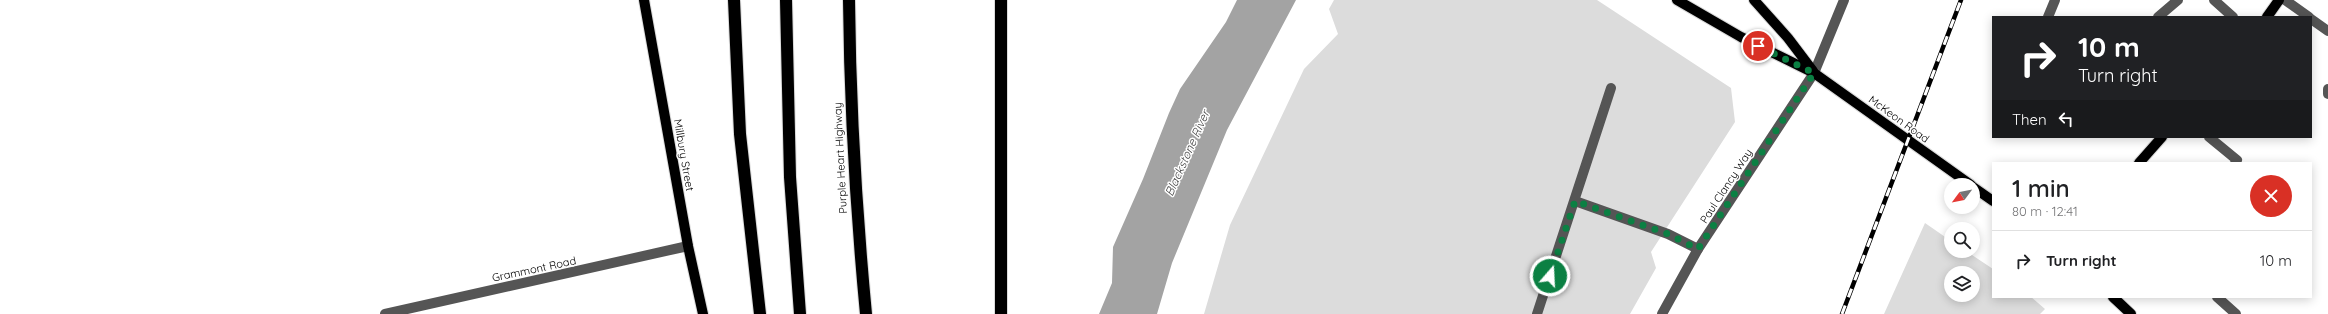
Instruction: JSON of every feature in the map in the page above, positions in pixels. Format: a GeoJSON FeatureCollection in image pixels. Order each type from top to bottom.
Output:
{"type":"FeatureCollection","features":[{"type":"Feature","properties":{"kind":"highway"},"geometry":{"type":"LineString","coordinates":[[734,0],[740,134],[760,314]]}},
{"type":"Feature","properties":{"kind":"highway"},"geometry":{"type":"LineString","coordinates":[[786,0],[790,178],[800,314]]}},
{"type":"Feature","properties":{"kind":"highway","name":"Purple Heart Highway"},"geometry":{"type":"LineString","coordinates":[[849,0],[851,115],[856,215],[866,314]]}},
{"type":"Feature","properties":{"kind":"highway"},"geometry":{"type":"LineString","coordinates":[[1001,0],[1001,314]]}},
{"type":"Feature","properties":{"kind":"main road","name":"Millbury Street"},"geometry":{"type":"LineString","coordinates":[[644,0],[688,246],[703,314]]}},
{"type":"Feature","properties":{"kind":"main road","name":"McKeon Road"},"geometry":{"type":"LineString","coordinates":[[1677,0],[1746,40],[1814,73],[1961,178]]}},
{"type":"Feature","properties":{"kind":"main road","name":"McKeon Road"},"geometry":{"type":"LineString","coordinates":[[1754,0],[1788,38],[1814,73]]}},
{"type":"Feature","properties":{"kind":"main road"},"geometry":{"type":"LineString","coordinates":[[2268,16],[2279,0]]}},
{"type":"Feature","properties":{"kind":"main road"},"geometry":{"type":"LineString","coordinates":[[2140,162],[2161,138]]}},
{"type":"Feature","properties":{"kind":"main road","name":"McKeon Road"},"geometry":{"type":"LineString","coordinates":[[1980,192],[1992,200]]}},
{"type":"Feature","properties":{"kind":"main road"},"geometry":{"type":"LineString","coordinates":[[2114,298],[2131,314]]}},
{"type":"Feature","properties":{"kind":"street","name":"Paul Clancy Way"},"geometry":{"type":"LineString","coordinates":[[1662,314],[1698,249],[1814,73],[1844,0]]}},
{"type":"Feature","properties":{"kind":"street"},"geometry":{"type":"LineString","coordinates":[[2048,16],[2055,0]]}},
{"type":"Feature","properties":{"kind":"street"},"geometry":{"type":"LineString","coordinates":[[2159,16],[2178,0]]}},
{"type":"Feature","properties":{"kind":"street"},"geometry":{"type":"LineString","coordinates":[[2214,0],[2232,16]]}},
{"type":"Feature","properties":{"kind":"street"},"geometry":{"type":"LineString","coordinates":[[2285,0],[2308,16]]}},
{"type":"Feature","properties":{"kind":"street"},"geometry":{"type":"LineString","coordinates":[[2312,20],[2328,31]]}},
{"type":"Feature","properties":{"kind":"street"},"geometry":{"type":"LineString","coordinates":[[1537,314],[1611,88]]}},
{"type":"Feature","properties":{"kind":"street"},"geometry":{"type":"LineString","coordinates":[[2328,89],[2328,94]]}},
{"type":"Feature","properties":{"kind":"street"},"geometry":{"type":"LineString","coordinates":[[2210,138],[2237,160],[2236,162]]}},
{"type":"Feature","properties":{"kind":"street"},"geometry":{"type":"LineString","coordinates":[[1575,201],[1668,234],[1698,249]]}},
{"type":"Feature","properties":{"kind":"street","name":"Grammont Road"},"geometry":{"type":"LineString","coordinates":[[385,314],[688,246]]}},
{"type":"Feature","properties":{"kind":"street"},"geometry":{"type":"LineString","coordinates":[[2218,298],[2236,314]]}},
{"type":"Feature","properties":{"kind":"shaded area"},"geometry":{"type":"Polygon","coordinates":[[[1334,0],[1597,0],[1731,88],[1735,122],[1651,252],[1656,268],[1630,314],[1204,314],[1230,225],[1304,69],[1338,34],[1329,9],[1334,0]]]}},
{"type":"Feature","properties":{"kind":"shaded area"},"geometry":{"type":"Polygon","coordinates":[[[1925,223],[1944,236],[1944,258],[1976,258],[1992,268],[1992,298],[2032,298],[2045,309],[2040,314],[1884,314],[1925,223]]]}},
{"type":"Feature","properties":{"kind":"water","name":"Blackstone River"},"geometry":{"type":"Polygon","coordinates":[[[1237,0],[1296,0],[1227,130],[1172,263],[1157,314],[1099,314],[1112,283],[1113,247],[1143,179],[1169,113],[1180,89],[1226,22],[1237,0]]]}},
{"type":"Feature","properties":{"kind":"railway"},"geometry":{"type":"LineString","coordinates":[[1842,314],[1961,0]]}},
{"type":"Feature","properties":{"kind":"route"},"geometry":{"type":"LineString","coordinates":[[1550,276],[1575,201],[1668,234],[1698,249],[1814,73],[1758,46]]}}]}
